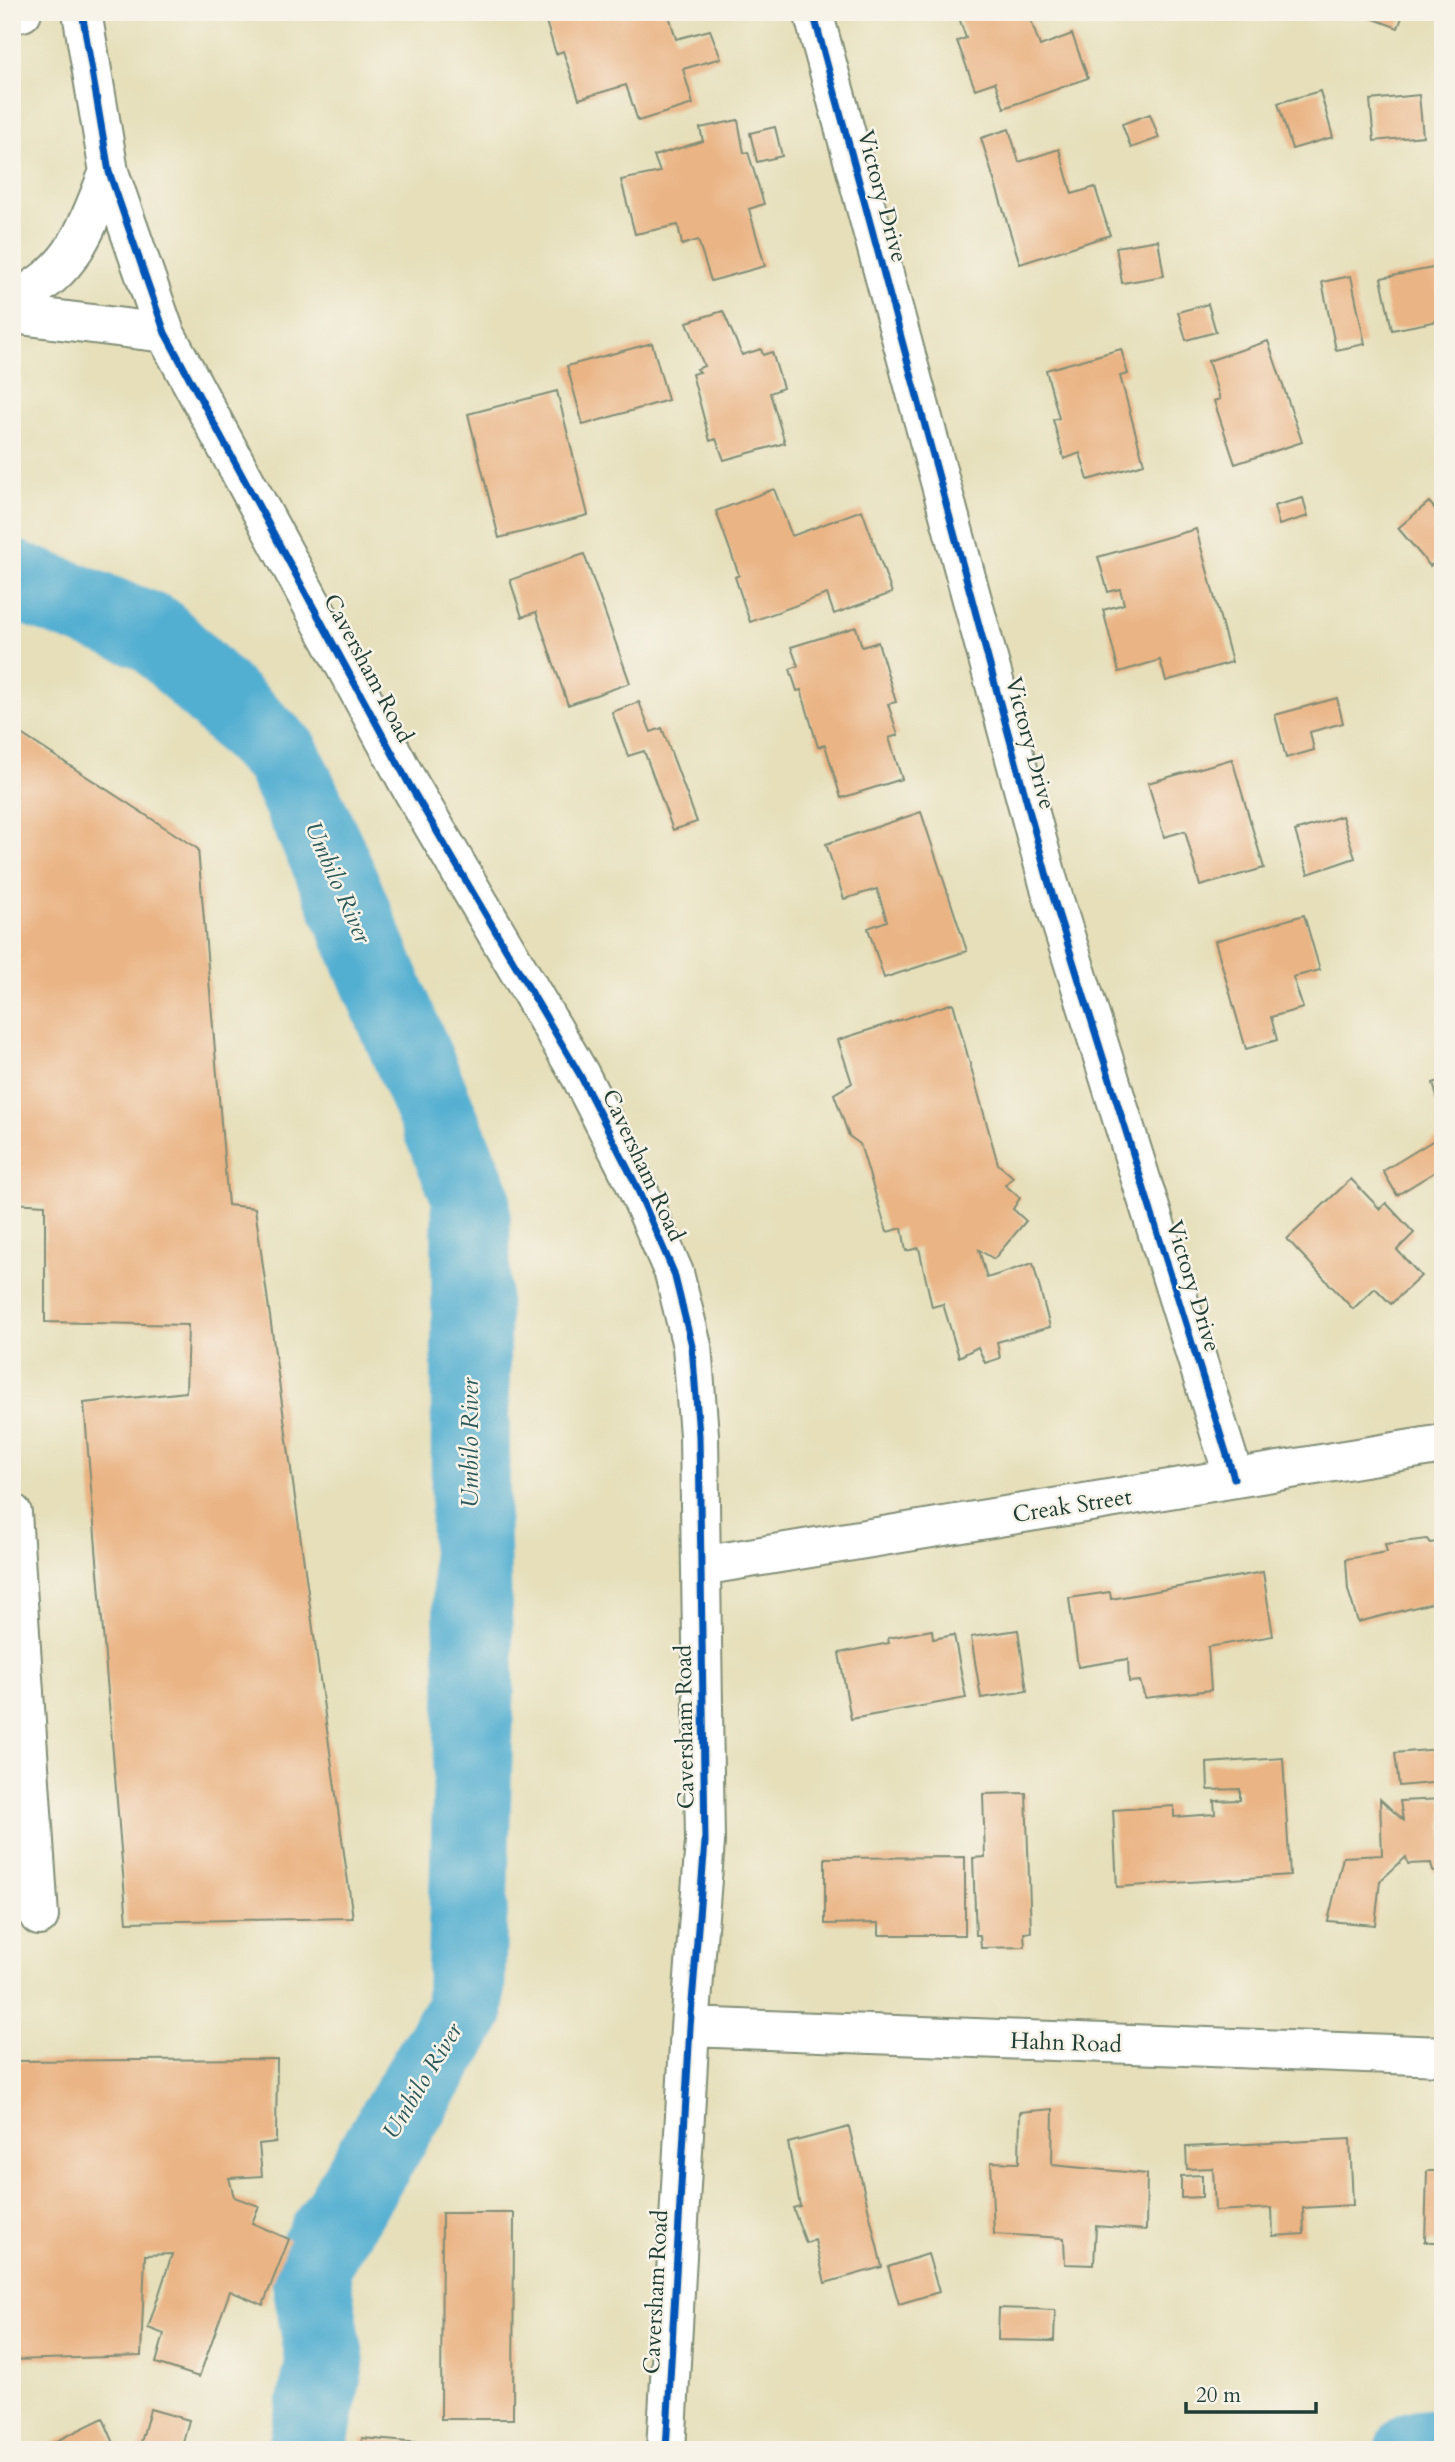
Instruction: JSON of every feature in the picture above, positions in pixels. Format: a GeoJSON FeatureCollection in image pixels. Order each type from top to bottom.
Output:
{"type":"FeatureCollection","features":[{"type":"Feature","properties":{"kind":"street"},"geometry":{"type":"LineString","coordinates":[[12,14],[22,12]]}},
{"type":"Feature","properties":{"kind":"street","name":"Caversham Road"},"geometry":{"type":"LineString","coordinates":[[82,12],[110,172],[165,333],[410,784],[580,1075],[634,1181],[674,1273],[692,1346],[699,1435],[705,1842],[690,2027],[666,2450]]}},
{"type":"Feature","properties":{"kind":"street","name":"Victory Drive"},"geometry":{"type":"LineString","coordinates":[[813,12],[1049,884],[1234,1478]]}},
{"type":"Feature","properties":{"kind":"street"},"geometry":{"type":"LineString","coordinates":[[12,303],[57,272],[68,258],[81,237],[110,172]]}},
{"type":"Feature","properties":{"kind":"street"},"geometry":{"type":"LineString","coordinates":[[12,314],[165,333]]}},
{"type":"Feature","properties":{"kind":"street","name":"Creak Street"},"geometry":{"type":"LineString","coordinates":[[701,1566],[1443,1444]]}},
{"type":"Feature","properties":{"kind":"street"},"geometry":{"type":"LineString","coordinates":[[12,1513],[39,1916]]}},
{"type":"Feature","properties":{"kind":"street","name":"Hahn Road"},"geometry":{"type":"LineString","coordinates":[[690,2027],[1443,2056]]}},
{"type":"Feature","properties":{"kind":"building"},"geometry":{"type":"Polygon","coordinates":[[[543,12],[668,12],[676,39],[710,30],[721,58],[683,69],[693,104],[638,121],[626,85],[579,99],[563,51],[556,54],[543,12]]]}},
{"type":"Feature","properties":{"kind":"building"},"geometry":{"type":"Polygon","coordinates":[[[957,12],[1028,12],[1040,46],[1072,34],[1088,78],[1004,108],[995,82],[975,89],[957,41],[966,38],[957,12]]]}},
{"type":"Feature","properties":{"kind":"building"},"geometry":{"type":"Polygon","coordinates":[[[1355,12],[1404,12],[1398,28],[1355,12]]]}},
{"type":"Feature","properties":{"kind":"building"},"geometry":{"type":"Polygon","coordinates":[[[1320,91],[1333,137],[1292,149],[1278,103],[1320,91]]]}},
{"type":"Feature","properties":{"kind":"building"},"geometry":{"type":"Polygon","coordinates":[[[1443,91],[1443,132],[1441,132],[1436,92],[1443,91]]]}},
{"type":"Feature","properties":{"kind":"building"},"geometry":{"type":"Polygon","coordinates":[[[1419,95],[1423,136],[1374,141],[1370,100],[1419,95]]]}},
{"type":"Feature","properties":{"kind":"building"},"geometry":{"type":"Polygon","coordinates":[[[1150,114],[1159,138],[1131,148],[1122,124],[1150,114]]]}},
{"type":"Feature","properties":{"kind":"building"},"geometry":{"type":"Polygon","coordinates":[[[738,120],[744,153],[748,152],[764,204],[749,209],[765,266],[711,281],[698,240],[682,245],[678,225],[635,234],[621,180],[660,172],[654,156],[703,141],[700,128],[738,120]]]}},
{"type":"Feature","properties":{"kind":"building"},"geometry":{"type":"Polygon","coordinates":[[[775,127],[782,156],[757,162],[750,133],[775,127]]]}},
{"type":"Feature","properties":{"kind":"building"},"geometry":{"type":"Polygon","coordinates":[[[1009,129],[1019,162],[1059,149],[1072,194],[1095,187],[1110,235],[1020,264],[981,138],[1009,129]]]}},
{"type":"Feature","properties":{"kind":"building"},"geometry":{"type":"Polygon","coordinates":[[[1158,240],[1164,276],[1122,283],[1116,247],[1158,240]]]}},
{"type":"Feature","properties":{"kind":"building"},"geometry":{"type":"Polygon","coordinates":[[[1443,266],[1443,320],[1392,330],[1381,278],[1443,266]]]}},
{"type":"Feature","properties":{"kind":"building"},"geometry":{"type":"Polygon","coordinates":[[[1351,276],[1365,344],[1336,350],[1322,282],[1351,276]]]}},
{"type":"Feature","properties":{"kind":"building"},"geometry":{"type":"Polygon","coordinates":[[[1208,304],[1216,332],[1186,340],[1178,312],[1208,304]]]}},
{"type":"Feature","properties":{"kind":"building"},"geometry":{"type":"Polygon","coordinates":[[[723,311],[742,355],[761,349],[763,355],[772,352],[783,388],[770,393],[785,443],[724,460],[716,439],[710,441],[692,374],[700,372],[697,369],[704,366],[687,322],[723,311]]]}},
{"type":"Feature","properties":{"kind":"building"},"geometry":{"type":"Polygon","coordinates":[[[1268,341],[1302,442],[1235,464],[1214,401],[1220,399],[1208,361],[1268,341]]]}},
{"type":"Feature","properties":{"kind":"building"},"geometry":{"type":"Polygon","coordinates":[[[652,343],[668,400],[583,425],[567,366],[652,343]]]}},
{"type":"Feature","properties":{"kind":"building"},"geometry":{"type":"Polygon","coordinates":[[[1121,349],[1128,374],[1120,376],[1144,464],[1088,480],[1080,453],[1064,459],[1053,420],[1059,418],[1046,370],[1121,349]]]}},
{"type":"Feature","properties":{"kind":"building"},"geometry":{"type":"Polygon","coordinates":[[[557,391],[588,515],[499,538],[468,414],[557,391]]]}},
{"type":"Feature","properties":{"kind":"building"},"geometry":{"type":"Polygon","coordinates":[[[774,489],[792,536],[862,510],[892,593],[834,614],[827,594],[750,622],[735,577],[739,575],[716,511],[774,489]]]}},
{"type":"Feature","properties":{"kind":"building"},"geometry":{"type":"Polygon","coordinates":[[[1303,498],[1308,516],[1279,525],[1274,506],[1303,498]]]}},
{"type":"Feature","properties":{"kind":"building"},"geometry":{"type":"Polygon","coordinates":[[[1429,502],[1443,518],[1443,556],[1430,566],[1398,528],[1429,502]]]}},
{"type":"Feature","properties":{"kind":"building"},"geometry":{"type":"Polygon","coordinates":[[[1196,529],[1232,662],[1166,681],[1160,660],[1119,672],[1103,610],[1124,604],[1120,589],[1108,592],[1098,557],[1196,529]]]}},
{"type":"Feature","properties":{"kind":"building"},"geometry":{"type":"Polygon","coordinates":[[[584,554],[630,683],[568,705],[536,612],[522,617],[510,580],[584,554]]]}},
{"type":"Feature","properties":{"kind":"building"},"geometry":{"type":"Polygon","coordinates":[[[856,627],[862,647],[878,642],[896,702],[888,704],[898,735],[889,738],[902,779],[841,798],[825,745],[818,747],[801,690],[797,691],[790,669],[798,666],[791,647],[856,627]]]}},
{"type":"Feature","properties":{"kind":"building"},"geometry":{"type":"Polygon","coordinates":[[[1337,698],[1343,723],[1310,732],[1314,750],[1286,758],[1275,715],[1337,698]]]}},
{"type":"Feature","properties":{"kind":"building"},"geometry":{"type":"Polygon","coordinates":[[[639,702],[651,732],[662,728],[697,822],[673,830],[644,751],[628,756],[612,712],[639,702]]]}},
{"type":"Feature","properties":{"kind":"building"},"geometry":{"type":"Polygon","coordinates":[[[12,728],[198,849],[228,1205],[255,1208],[353,1918],[127,1922],[84,1403],[186,1392],[188,1325],[45,1322],[45,1205],[12,1203],[12,728]]]}},
{"type":"Feature","properties":{"kind":"building"},"geometry":{"type":"Polygon","coordinates":[[[1232,759],[1264,868],[1200,886],[1185,831],[1164,837],[1148,783],[1232,759]]]}},
{"type":"Feature","properties":{"kind":"building"},"geometry":{"type":"Polygon","coordinates":[[[921,812],[967,951],[884,978],[868,928],[887,921],[877,889],[844,899],[826,844],[921,812]]]}},
{"type":"Feature","properties":{"kind":"building"},"geometry":{"type":"Polygon","coordinates":[[[1342,816],[1355,858],[1308,874],[1295,831],[1342,816]]]}},
{"type":"Feature","properties":{"kind":"building"},"geometry":{"type":"Polygon","coordinates":[[[1304,915],[1320,970],[1293,977],[1303,1008],[1271,1017],[1277,1040],[1246,1049],[1215,941],[1304,915]]]}},
{"type":"Feature","properties":{"kind":"building"},"geometry":{"type":"Polygon","coordinates":[[[953,1003],[998,1164],[1013,1177],[1005,1185],[1020,1198],[1013,1209],[1026,1221],[994,1259],[979,1250],[987,1278],[1033,1263],[1050,1327],[997,1342],[1000,1358],[985,1363],[978,1347],[959,1357],[943,1304],[932,1307],[919,1248],[906,1251],[902,1228],[887,1232],[860,1144],[849,1136],[834,1094],[852,1083],[838,1040],[953,1003]]]}},
{"type":"Feature","properties":{"kind":"building"},"geometry":{"type":"Polygon","coordinates":[[[1443,1080],[1443,1114],[1442,1115],[1433,1083],[1443,1080]]]}},
{"type":"Feature","properties":{"kind":"building"},"geometry":{"type":"Polygon","coordinates":[[[1439,1137],[1443,1142],[1443,1167],[1397,1195],[1383,1171],[1439,1137]]]}},
{"type":"Feature","properties":{"kind":"building"},"geometry":{"type":"Polygon","coordinates":[[[1351,1179],[1380,1209],[1386,1203],[1414,1233],[1397,1250],[1421,1276],[1391,1304],[1375,1288],[1353,1309],[1287,1239],[1351,1179]]]}},
{"type":"Feature","properties":{"kind":"building"},"geometry":{"type":"Polygon","coordinates":[[[1427,1539],[1430,1543],[1443,1541],[1443,1622],[1436,1602],[1358,1622],[1348,1590],[1346,1559],[1387,1552],[1385,1544],[1427,1539]]]}},
{"type":"Feature","properties":{"kind":"building"},"geometry":{"type":"Polygon","coordinates":[[[1263,1572],[1273,1636],[1208,1647],[1211,1690],[1145,1698],[1140,1681],[1129,1682],[1128,1659],[1078,1667],[1069,1598],[1110,1592],[1111,1599],[1263,1572]]]}},
{"type":"Feature","properties":{"kind":"building"},"geometry":{"type":"Polygon","coordinates":[[[932,1630],[933,1639],[954,1635],[966,1698],[851,1719],[839,1653],[889,1643],[888,1638],[932,1630]]]}},
{"type":"Feature","properties":{"kind":"building"},"geometry":{"type":"Polygon","coordinates":[[[1018,1630],[1027,1691],[981,1698],[971,1637],[1018,1630]]]}},
{"type":"Feature","properties":{"kind":"building"},"geometry":{"type":"Polygon","coordinates":[[[1439,1749],[1442,1782],[1399,1786],[1395,1753],[1439,1749]]]}},
{"type":"Feature","properties":{"kind":"building"},"geometry":{"type":"Polygon","coordinates":[[[1283,1758],[1290,1875],[1117,1887],[1113,1810],[1174,1806],[1174,1817],[1215,1814],[1214,1801],[1240,1800],[1240,1789],[1208,1790],[1207,1763],[1283,1758]]]}},
{"type":"Feature","properties":{"kind":"building"},"geometry":{"type":"Polygon","coordinates":[[[1026,1793],[1031,1932],[1024,1933],[1025,1947],[981,1948],[980,1935],[976,1935],[973,1858],[985,1857],[983,1794],[1026,1793]]]}},
{"type":"Feature","properties":{"kind":"building"},"geometry":{"type":"Polygon","coordinates":[[[1380,1799],[1403,1820],[1400,1801],[1443,1799],[1443,1871],[1433,1872],[1431,1863],[1408,1864],[1406,1857],[1380,1881],[1375,1925],[1328,1921],[1343,1857],[1382,1855],[1380,1799]]]}},
{"type":"Feature","properties":{"kind":"building"},"geometry":{"type":"Polygon","coordinates":[[[965,1857],[965,1935],[879,1935],[879,1923],[825,1924],[825,1858],[965,1857]]]}},
{"type":"Feature","properties":{"kind":"building"},"geometry":{"type":"Polygon","coordinates":[[[277,2059],[276,2142],[259,2144],[262,2176],[229,2178],[234,2197],[259,2206],[252,2223],[289,2239],[263,2305],[230,2291],[199,2377],[156,2363],[164,2334],[148,2328],[172,2254],[145,2255],[141,2356],[12,2360],[12,2061],[277,2059]]]}},
{"type":"Feature","properties":{"kind":"building"},"geometry":{"type":"Polygon","coordinates":[[[1053,2109],[1052,2165],[1147,2174],[1146,2230],[1096,2226],[1094,2265],[1065,2264],[1064,2238],[994,2234],[991,2162],[1019,2163],[1020,2112],[1053,2109]]]}},
{"type":"Feature","properties":{"kind":"building"},"geometry":{"type":"Polygon","coordinates":[[[849,2127],[882,2267],[825,2283],[815,2240],[806,2243],[793,2208],[800,2206],[788,2143],[849,2127]]]}},
{"type":"Feature","properties":{"kind":"building"},"geometry":{"type":"Polygon","coordinates":[[[1350,2139],[1353,2205],[1303,2208],[1304,2234],[1273,2236],[1272,2208],[1215,2211],[1213,2168],[1187,2169],[1186,2147],[1350,2139]]]}},
{"type":"Feature","properties":{"kind":"building"},"geometry":{"type":"Polygon","coordinates":[[[1427,2171],[1443,2171],[1443,2242],[1425,2242],[1427,2171]]]}},
{"type":"Feature","properties":{"kind":"building"},"geometry":{"type":"Polygon","coordinates":[[[1202,2175],[1202,2197],[1181,2198],[1181,2176],[1202,2175]]]}},
{"type":"Feature","properties":{"kind":"building"},"geometry":{"type":"Polygon","coordinates":[[[442,2213],[514,2213],[513,2419],[441,2419],[442,2213]]]}},
{"type":"Feature","properties":{"kind":"building"},"geometry":{"type":"Polygon","coordinates":[[[928,2254],[939,2292],[899,2304],[888,2267],[928,2254]]]}},
{"type":"Feature","properties":{"kind":"building"},"geometry":{"type":"Polygon","coordinates":[[[999,2308],[1055,2310],[1054,2341],[998,2340],[999,2308]]]}},
{"type":"Feature","properties":{"kind":"building"},"geometry":{"type":"Polygon","coordinates":[[[150,2409],[189,2420],[181,2450],[139,2450],[150,2409]]]}},
{"type":"Feature","properties":{"kind":"building"},"geometry":{"type":"Polygon","coordinates":[[[103,2418],[117,2450],[38,2450],[103,2418]]]}},
{"type":"Feature","properties":{"kind":"building"},"geometry":{"type":"Polygon","coordinates":[[[362,2438],[419,2443],[418,2450],[361,2450],[362,2438]]]}},
{"type":"Feature","properties":{"kind":"waterway","name":"Umbilo River"},"geometry":{"type":"LineString","coordinates":[[12,579],[154,633],[281,756],[327,854],[471,1196],[470,1528],[475,1692],[465,2010],[309,2267],[325,2361],[307,2450]]}},
{"type":"Feature","properties":{"kind":"waterway","name":"Umbilo River"},"geometry":{"type":"LineString","coordinates":[[1415,2450],[1443,2447]]}},
{"type":"Feature","properties":{"kind":"cycle path"},"geometry":{"type":"LineString","coordinates":[[82,12],[109,172],[165,333],[409,784],[580,1075],[634,1181],[674,1273],[692,1346],[699,1435],[705,1842],[690,2027],[666,2450]]}},
{"type":"Feature","properties":{"kind":"cycle path"},"geometry":{"type":"LineString","coordinates":[[813,12],[1049,884],[1234,1478]]}}]}
